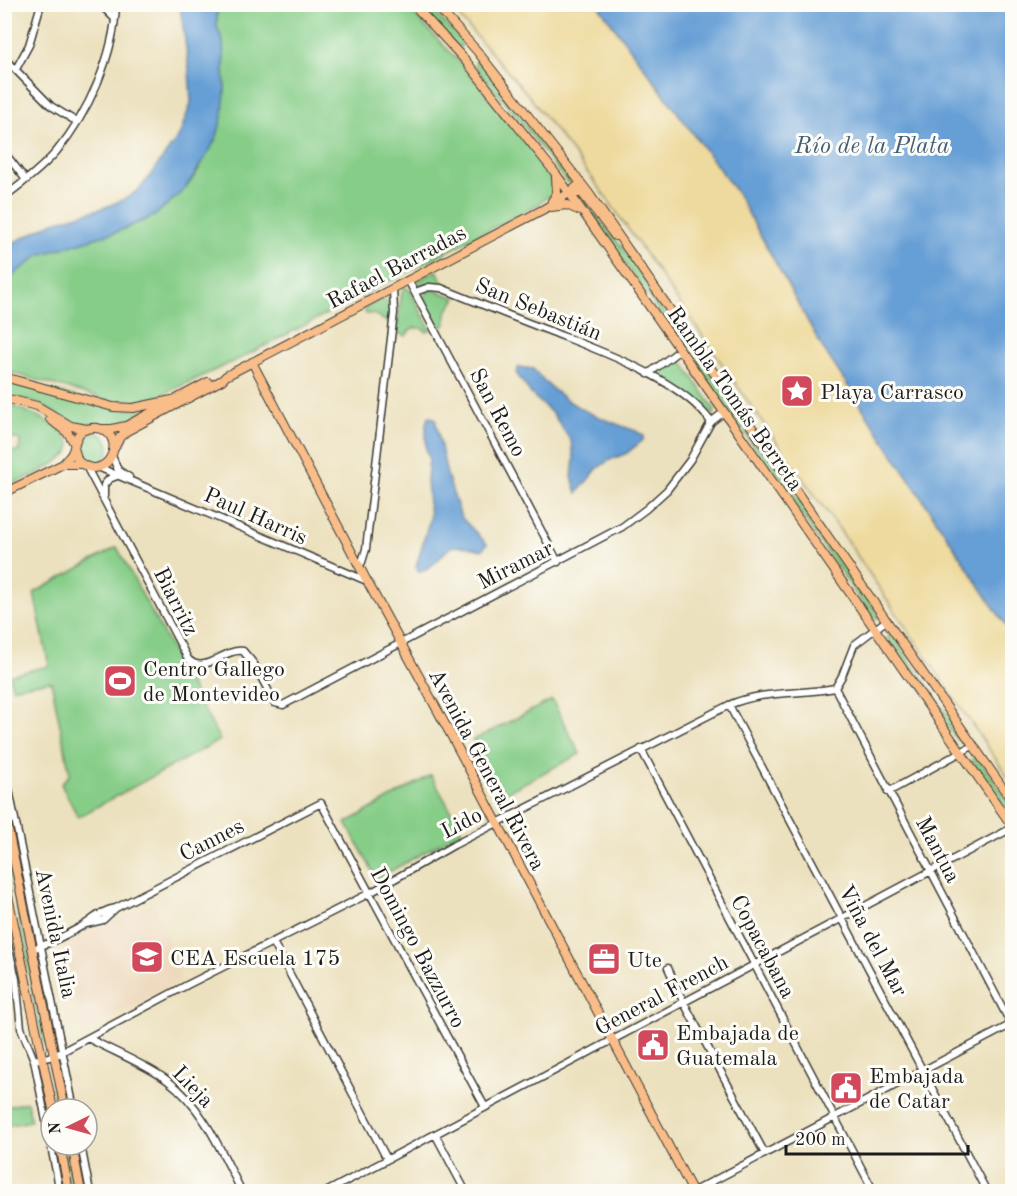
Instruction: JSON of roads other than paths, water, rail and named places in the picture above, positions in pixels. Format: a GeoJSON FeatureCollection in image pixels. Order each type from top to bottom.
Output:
{"type":"FeatureCollection","features":[{"type":"Feature","properties":{"kind":"main road","name":"Rambla Tomás Berreta"},"geometry":{"type":"LineString","coordinates":[[413,4],[465,60],[556,174],[1012,827]]}},
{"type":"Feature","properties":{"kind":"main road","name":"Rambla Tomás Berreta"},"geometry":{"type":"LineString","coordinates":[[434,4],[477,51],[581,183],[627,246],[1012,801]]}},
{"type":"Feature","properties":{"kind":"main road"},"geometry":{"type":"LineString","coordinates":[[423,15],[434,4]]}},
{"type":"Feature","properties":{"kind":"main road"},"geometry":{"type":"LineString","coordinates":[[465,60],[477,51]]}},
{"type":"Feature","properties":{"kind":"main road"},"geometry":{"type":"LineString","coordinates":[[544,209],[557,193],[556,174]]}},
{"type":"Feature","properties":{"kind":"main road","name":"Rafael Barradas"},"geometry":{"type":"LineString","coordinates":[[98,467],[109,461],[124,433],[252,362],[544,209],[581,183]]}},
{"type":"Feature","properties":{"kind":"main road"},"geometry":{"type":"LineString","coordinates":[[569,193],[582,193],[610,232],[627,246]]}},
{"type":"Feature","properties":{"kind":"main road"},"geometry":{"type":"LineString","coordinates":[[544,209],[567,205],[584,214]]}},
{"type":"Feature","properties":{"kind":"main road"},"geometry":{"type":"LineString","coordinates":[[686,359],[700,350]]}},
{"type":"Feature","properties":{"kind":"main road","name":"Avenida General Rivera"},"geometry":{"type":"LineString","coordinates":[[252,362],[692,1191]]}},
{"type":"Feature","properties":{"kind":"main road","name":"Rafael Barradas"},"geometry":{"type":"LineString","coordinates":[[87,429],[112,429],[126,426],[220,376],[226,376]]}},
{"type":"Feature","properties":{"kind":"main road"},"geometry":{"type":"LineString","coordinates":[[4,377],[113,407],[133,408],[172,400]]}},
{"type":"Feature","properties":{"kind":"main road"},"geometry":{"type":"LineString","coordinates":[[4,399],[37,406],[65,423],[87,429]]}},
{"type":"Feature","properties":{"kind":"main road"},"geometry":{"type":"LineString","coordinates":[[4,399],[45,416],[68,433],[76,457],[84,465]]}},
{"type":"Feature","properties":{"kind":"main road"},"geometry":{"type":"LineString","coordinates":[[63,464],[79,435],[87,429]]}},
{"type":"Feature","properties":{"kind":"main road"},"geometry":{"type":"LineString","coordinates":[[101,429],[112,439],[113,453]]}},
{"type":"Feature","properties":{"kind":"main road"},"geometry":{"type":"LineString","coordinates":[[4,493],[63,464],[98,467]]}},
{"type":"Feature","properties":{"kind":"main road","name":"Avenida Italia"},"geometry":{"type":"LineString","coordinates":[[4,810],[63,1097]]}},
{"type":"Feature","properties":{"kind":"main road","name":"Avenida Italia"},"geometry":{"type":"LineString","coordinates":[[4,877],[38,1060],[49,1097]]}},
{"type":"Feature","properties":{"kind":"main road"},"geometry":{"type":"LineString","coordinates":[[62,1157],[69,1191]]}},
{"type":"Feature","properties":{"kind":"main road"},"geometry":{"type":"LineString","coordinates":[[74,1157],[81,1191]]}},
{"type":"Feature","properties":{"kind":"street"},"geometry":{"type":"LineString","coordinates":[[16,69],[31,39],[41,4]]}},
{"type":"Feature","properties":{"kind":"street"},"geometry":{"type":"LineString","coordinates":[[100,4],[115,19]]}},
{"type":"Feature","properties":{"kind":"street"},"geometry":{"type":"LineString","coordinates":[[4,197],[57,151],[76,122],[98,80],[115,19],[116,4]]}},
{"type":"Feature","properties":{"kind":"street"},"geometry":{"type":"LineString","coordinates":[[4,58],[51,106],[76,122]]}},
{"type":"Feature","properties":{"kind":"street"},"geometry":{"type":"LineString","coordinates":[[4,152],[26,180]]}},
{"type":"Feature","properties":{"kind":"street","name":"San Remo"},"geometry":{"type":"LineString","coordinates":[[408,280],[558,562]]}},
{"type":"Feature","properties":{"kind":"street","name":"San Sebastián"},"geometry":{"type":"LineString","coordinates":[[415,292],[429,287],[441,288],[600,352],[648,374],[695,405],[711,422]]}},
{"type":"Feature","properties":{"kind":"street"},"geometry":{"type":"LineString","coordinates":[[359,566],[366,549],[394,314],[393,288]]}},
{"type":"Feature","properties":{"kind":"street"},"geometry":{"type":"LineString","coordinates":[[648,374],[680,350]]}},
{"type":"Feature","properties":{"kind":"street","name":"Miramar"},"geometry":{"type":"LineString","coordinates":[[285,705],[622,527],[659,498],[690,460],[711,422],[724,412]]}},
{"type":"Feature","properties":{"kind":"street","name":"Paul Harris"},"geometry":{"type":"LineString","coordinates":[[113,453],[118,470],[131,480]]}},
{"type":"Feature","properties":{"kind":"street","name":"Biarritz"},"geometry":{"type":"LineString","coordinates":[[84,465],[188,659],[195,664],[203,665],[232,651],[243,651],[254,664],[275,703],[285,705]]}},
{"type":"Feature","properties":{"kind":"street","name":"Paul Harris"},"geometry":{"type":"LineString","coordinates":[[98,467],[367,581]]}},
{"type":"Feature","properties":{"kind":"street"},"geometry":{"type":"LineString","coordinates":[[107,505],[103,494],[104,485],[109,479],[117,476]]}},
{"type":"Feature","properties":{"kind":"street"},"geometry":{"type":"LineString","coordinates":[[834,688],[842,676],[851,649],[858,641],[887,620]]}},
{"type":"Feature","properties":{"kind":"street","name":"Lido"},"geometry":{"type":"LineString","coordinates":[[38,1060],[63,1052],[187,985],[370,892],[454,845],[729,705],[755,696],[777,692],[834,688]]}},
{"type":"Feature","properties":{"kind":"street","name":"Mantua"},"geometry":{"type":"LineString","coordinates":[[834,688],[1012,1024]]}},
{"type":"Feature","properties":{"kind":"street","name":"Viña del Mar"},"geometry":{"type":"LineString","coordinates":[[729,705],[987,1191]]}},
{"type":"Feature","properties":{"kind":"street"},"geometry":{"type":"LineString","coordinates":[[888,792],[974,745]]}},
{"type":"Feature","properties":{"kind":"street","name":"Copacabana"},"geometry":{"type":"LineString","coordinates":[[640,749],[874,1191]]}},
{"type":"Feature","properties":{"kind":"street","name":"Avenida Italia"},"geometry":{"type":"LineString","coordinates":[[4,765],[72,1097]]}},
{"type":"Feature","properties":{"kind":"street","name":"Cannes"},"geometry":{"type":"LineString","coordinates":[[32,949],[86,924],[103,920],[116,908],[321,803]]}},
{"type":"Feature","properties":{"kind":"street","name":"Domingo Bazzurro"},"geometry":{"type":"LineString","coordinates":[[321,803],[485,1107]]}},
{"type":"Feature","properties":{"kind":"street","name":"General French"},"geometry":{"type":"LineString","coordinates":[[326,1191],[1012,827]]}},
{"type":"Feature","properties":{"kind":"street","name":"Avenida Italia"},"geometry":{"type":"LineString","coordinates":[[4,928],[8,959],[17,985],[21,1028],[38,1060],[60,1191]]}},
{"type":"Feature","properties":{"kind":"street"},"geometry":{"type":"LineString","coordinates":[[273,942],[387,1159]]}},
{"type":"Feature","properties":{"kind":"street"},"geometry":{"type":"LineString","coordinates":[[668,968],[683,1001],[765,1154]]}},
{"type":"Feature","properties":{"kind":"street"},"geometry":{"type":"LineString","coordinates":[[692,1191],[1012,1024]]}},
{"type":"Feature","properties":{"kind":"street","name":"Lieja"},"geometry":{"type":"LineString","coordinates":[[88,1038],[148,1068],[184,1095],[207,1127],[242,1191]]}},
{"type":"Feature","properties":{"kind":"street"},"geometry":{"type":"LineString","coordinates":[[435,1134],[466,1191]]}},
{"type":"Feature","properties":{"kind":"street"},"geometry":{"type":"LineString","coordinates":[[83,1157],[90,1191]]}},
{"type":"Feature","properties":{"kind":"water"},"geometry":{"type":"Polygon","coordinates":[[[180,5],[217,5],[217,27],[223,42],[225,90],[223,114],[217,136],[210,150],[185,189],[154,216],[119,231],[39,255],[5,282],[5,247],[54,222],[125,199],[140,189],[179,136],[191,103],[180,5]]]}},
{"type":"Feature","properties":{"kind":"water","name":"Río de la Plata"},"geometry":{"type":"Polygon","coordinates":[[[598,5],[1012,5],[1012,635],[821,345],[737,193],[598,5]]]}},
{"type":"Feature","properties":{"kind":"water"},"geometry":{"type":"Polygon","coordinates":[[[519,367],[533,369],[567,400],[592,414],[636,431],[644,436],[643,440],[627,453],[598,468],[577,493],[572,477],[574,458],[571,441],[553,414],[532,395],[516,373],[519,367]]]}},
{"type":"Feature","properties":{"kind":"water"},"geometry":{"type":"Polygon","coordinates":[[[429,417],[435,418],[447,475],[461,517],[487,544],[482,550],[457,546],[450,548],[436,562],[419,572],[416,567],[430,518],[427,480],[429,458],[426,449],[426,423],[429,417]]]}},
{"type":"Feature","properties":{"kind":"place","name":"Playa Carrasco"},"geometry":{"type":"Point","coordinates":[797,391]}},
{"type":"Feature","properties":{"kind":"place","name":"Centro Gallego de Montevideo"},"geometry":{"type":"Point","coordinates":[120,681]}},
{"type":"Feature","properties":{"kind":"place","name":"CEA Escuela 175"},"geometry":{"type":"Point","coordinates":[147,957]}},
{"type":"Feature","properties":{"kind":"place","name":"Ute"},"geometry":{"type":"Point","coordinates":[604,959]}},
{"type":"Feature","properties":{"kind":"place","name":"Embajada de Guatemala"},"geometry":{"type":"Point","coordinates":[653,1045]}},
{"type":"Feature","properties":{"kind":"place","name":"Embajada de Catar"},"geometry":{"type":"Point","coordinates":[846,1088]}}]}
